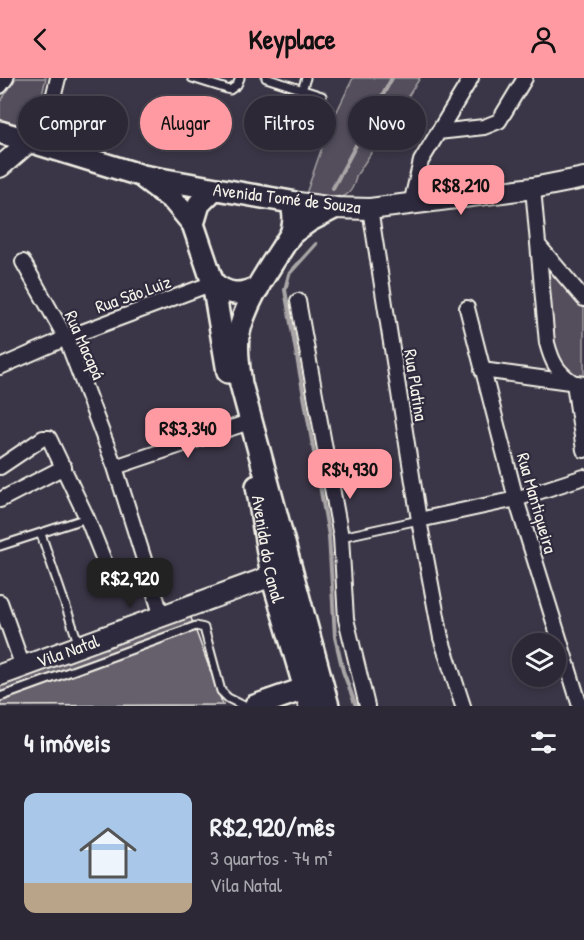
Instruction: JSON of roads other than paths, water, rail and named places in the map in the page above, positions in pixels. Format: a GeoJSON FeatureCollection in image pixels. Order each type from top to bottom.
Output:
{"type":"FeatureCollection","features":[{"type":"Feature","properties":{"kind":"main road","name":"Avenida Tomé de Souza"},"geometry":{"type":"LineString","coordinates":[[0,132],[18,137]]}},
{"type":"Feature","properties":{"kind":"main road","name":"Avenida Tomé de Souza"},"geometry":{"type":"LineString","coordinates":[[59,150],[142,176],[291,202]]}},
{"type":"Feature","properties":{"kind":"main road"},"geometry":{"type":"LineString","coordinates":[[142,176],[174,201],[193,224]]}},
{"type":"Feature","properties":{"kind":"main road"},"geometry":{"type":"LineString","coordinates":[[193,224],[199,204],[214,189]]}},
{"type":"Feature","properties":{"kind":"main road","name":"Avenida do Canal"},"geometry":{"type":"LineString","coordinates":[[291,202],[295,215],[294,225],[243,319],[238,338],[238,365],[245,423],[272,576],[312,692],[328,706]]}},
{"type":"Feature","properties":{"kind":"main road"},"geometry":{"type":"LineString","coordinates":[[291,234],[309,221],[334,208]]}},
{"type":"Feature","properties":{"kind":"main road","name":"Avenida do Canal"},"geometry":{"type":"LineString","coordinates":[[193,224],[213,283],[245,423],[312,692]]}},
{"type":"Feature","properties":{"kind":"main road"},"geometry":{"type":"LineString","coordinates":[[213,283],[229,294],[244,293],[258,288]]}},
{"type":"Feature","properties":{"kind":"main road"},"geometry":{"type":"LineString","coordinates":[[255,706],[312,692]]}},
{"type":"Feature","properties":{"kind":"street"},"geometry":{"type":"LineString","coordinates":[[0,86],[6,78]]}},
{"type":"Feature","properties":{"kind":"street"},"geometry":{"type":"LineString","coordinates":[[54,96],[58,78]]}},
{"type":"Feature","properties":{"kind":"street"},"geometry":{"type":"LineString","coordinates":[[411,204],[419,166],[471,78]]}},
{"type":"Feature","properties":{"kind":"street"},"geometry":{"type":"LineString","coordinates":[[438,132],[484,127],[499,122],[525,78]]}},
{"type":"Feature","properties":{"kind":"street"},"geometry":{"type":"LineString","coordinates":[[0,167],[20,150]]}},
{"type":"Feature","properties":{"kind":"street","name":"Avenida Tomé de Souza"},"geometry":{"type":"LineString","coordinates":[[291,202],[334,208],[370,209],[533,188],[584,178]]}},
{"type":"Feature","properties":{"kind":"street"},"geometry":{"type":"LineString","coordinates":[[533,188],[550,356],[560,373],[579,383]]}},
{"type":"Feature","properties":{"kind":"street","name":"Rua Platina"},"geometry":{"type":"LineString","coordinates":[[370,209],[419,520],[441,638],[463,706]]}},
{"type":"Feature","properties":{"kind":"street"},"geometry":{"type":"LineString","coordinates":[[540,248],[584,299]]}},
{"type":"Feature","properties":{"kind":"street","name":"Rua Macapá"},"geometry":{"type":"LineString","coordinates":[[23,262],[66,338],[115,467],[162,617]]}},
{"type":"Feature","properties":{"kind":"street","name":"Rua São Luiz"},"geometry":{"type":"LineString","coordinates":[[0,367],[66,338],[213,283]]}},
{"type":"Feature","properties":{"kind":"street"},"geometry":{"type":"LineString","coordinates":[[298,302],[341,537],[346,619],[367,706]]}},
{"type":"Feature","properties":{"kind":"street","name":"Rua Mantiqueira"},"geometry":{"type":"LineString","coordinates":[[467,308],[516,499],[580,706]]}},
{"type":"Feature","properties":{"kind":"street"},"geometry":{"type":"LineString","coordinates":[[482,370],[579,383]]}},
{"type":"Feature","properties":{"kind":"street"},"geometry":{"type":"LineString","coordinates":[[579,383],[584,450]]}},
{"type":"Feature","properties":{"kind":"street"},"geometry":{"type":"LineString","coordinates":[[115,467],[245,423]]}},
{"type":"Feature","properties":{"kind":"street"},"geometry":{"type":"LineString","coordinates":[[0,466],[48,437],[87,518],[111,579]]}},
{"type":"Feature","properties":{"kind":"street"},"geometry":{"type":"LineString","coordinates":[[0,500],[64,467]]}},
{"type":"Feature","properties":{"kind":"street"},"geometry":{"type":"LineString","coordinates":[[419,520],[516,499],[584,477]]}},
{"type":"Feature","properties":{"kind":"street","name":"Vila Natal"},"geometry":{"type":"LineString","coordinates":[[0,675],[272,576]]}},
{"type":"Feature","properties":{"kind":"street"},"geometry":{"type":"LineString","coordinates":[[0,602],[23,667]]}},
{"type":"Feature","properties":{"kind":"lane"},"geometry":{"type":"LineString","coordinates":[[192,78],[230,90],[237,85],[240,78]]}},
{"type":"Feature","properties":{"kind":"lane"},"geometry":{"type":"LineString","coordinates":[[302,90],[306,78]]}},
{"type":"Feature","properties":{"kind":"lane"},"geometry":{"type":"LineString","coordinates":[[271,79],[322,96]]}},
{"type":"Feature","properties":{"kind":"lane"},"geometry":{"type":"LineString","coordinates":[[0,546],[87,518]]}},
{"type":"Feature","properties":{"kind":"lane"},"geometry":{"type":"LineString","coordinates":[[341,537],[419,520]]}},
{"type":"Feature","properties":{"kind":"lane"},"geometry":{"type":"LineString","coordinates":[[41,534],[80,647]]}},
{"type":"Feature","properties":{"kind":"lane"},"geometry":{"type":"LineString","coordinates":[[0,697],[196,626],[204,628],[221,691],[228,698],[244,706]]}},
{"type":"Feature","properties":{"kind":"waterway"},"geometry":{"type":"LineString","coordinates":[[333,188],[392,78]]}},
{"type":"Feature","properties":{"kind":"waterway"},"geometry":{"type":"LineString","coordinates":[[316,244],[289,274],[285,290],[329,536],[335,637],[343,671],[356,706]]}}]}
